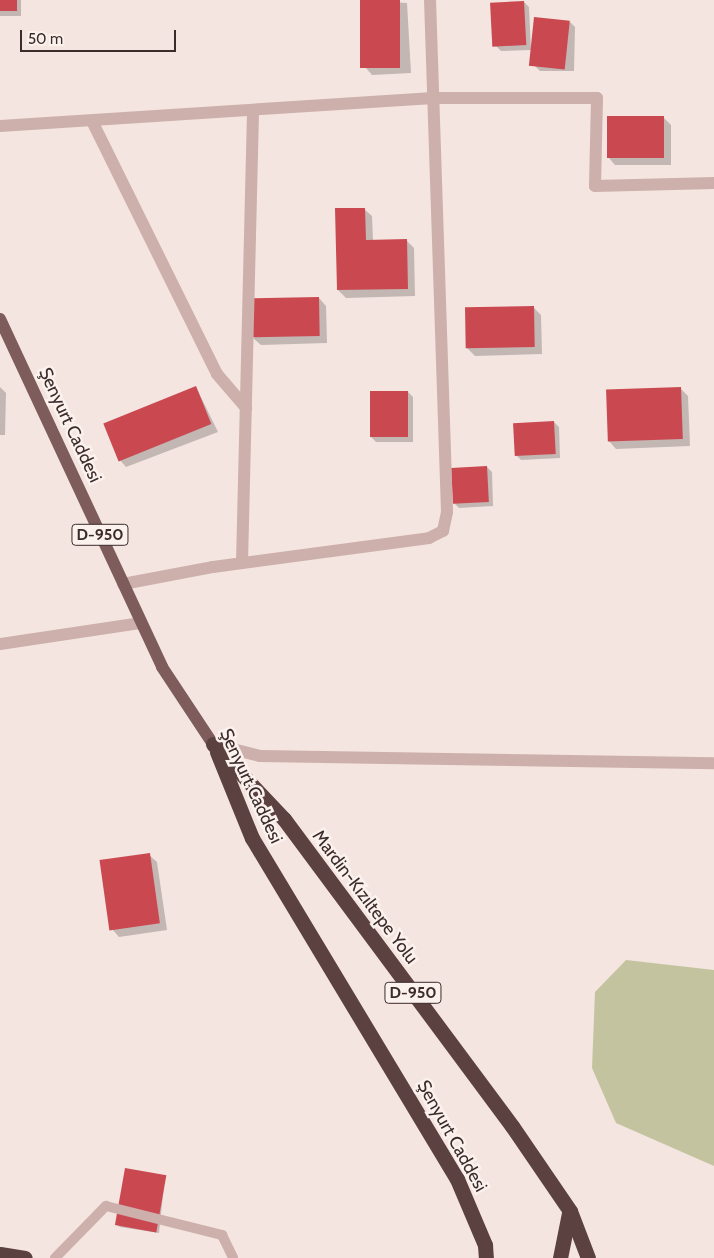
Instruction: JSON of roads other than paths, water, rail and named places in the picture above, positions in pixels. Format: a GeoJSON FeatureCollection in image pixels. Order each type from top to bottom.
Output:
{"type":"FeatureCollection","features":[{"type":"Feature","properties":{"kind":"highway","name":"Mardin-Kızıltepe Yolu"},"geometry":{"type":"LineString","coordinates":[[213,744],[284,819],[512,1126],[570,1211],[588,1258]]}},
{"type":"Feature","properties":{"kind":"highway","name":"Şenyurt Caddesi"},"geometry":{"type":"LineString","coordinates":[[213,744],[252,838],[420,1113],[457,1178],[486,1251],[495,1258]]}},
{"type":"Feature","properties":{"kind":"highway"},"geometry":{"type":"LineString","coordinates":[[560,1258],[570,1211]]}},
{"type":"Feature","properties":{"kind":"highway"},"geometry":{"type":"LineString","coordinates":[[0,1254],[25,1258]]}},
{"type":"Feature","properties":{"kind":"main road","name":"Şenyurt Caddesi"},"geometry":{"type":"LineString","coordinates":[[0,319],[162,667],[213,744]]}},
{"type":"Feature","properties":{"kind":"street"},"geometry":{"type":"LineString","coordinates":[[123,584],[242,563],[429,538],[443,531],[447,512],[430,0]]}},
{"type":"Feature","properties":{"kind":"street"},"geometry":{"type":"LineString","coordinates":[[0,126],[433,98],[597,98],[595,186],[714,183]]}},
{"type":"Feature","properties":{"kind":"street"},"geometry":{"type":"LineString","coordinates":[[242,563],[253,110]]}},
{"type":"Feature","properties":{"kind":"street"},"geometry":{"type":"LineString","coordinates":[[92,120],[217,374],[246,408]]}},
{"type":"Feature","properties":{"kind":"street"},"geometry":{"type":"LineString","coordinates":[[0,644],[141,623]]}},
{"type":"Feature","properties":{"kind":"street"},"geometry":{"type":"LineString","coordinates":[[213,744],[260,756],[714,763]]}},
{"type":"Feature","properties":{"kind":"lane"},"geometry":{"type":"LineString","coordinates":[[55,1258],[106,1206],[222,1235],[233,1258]]}}]}
